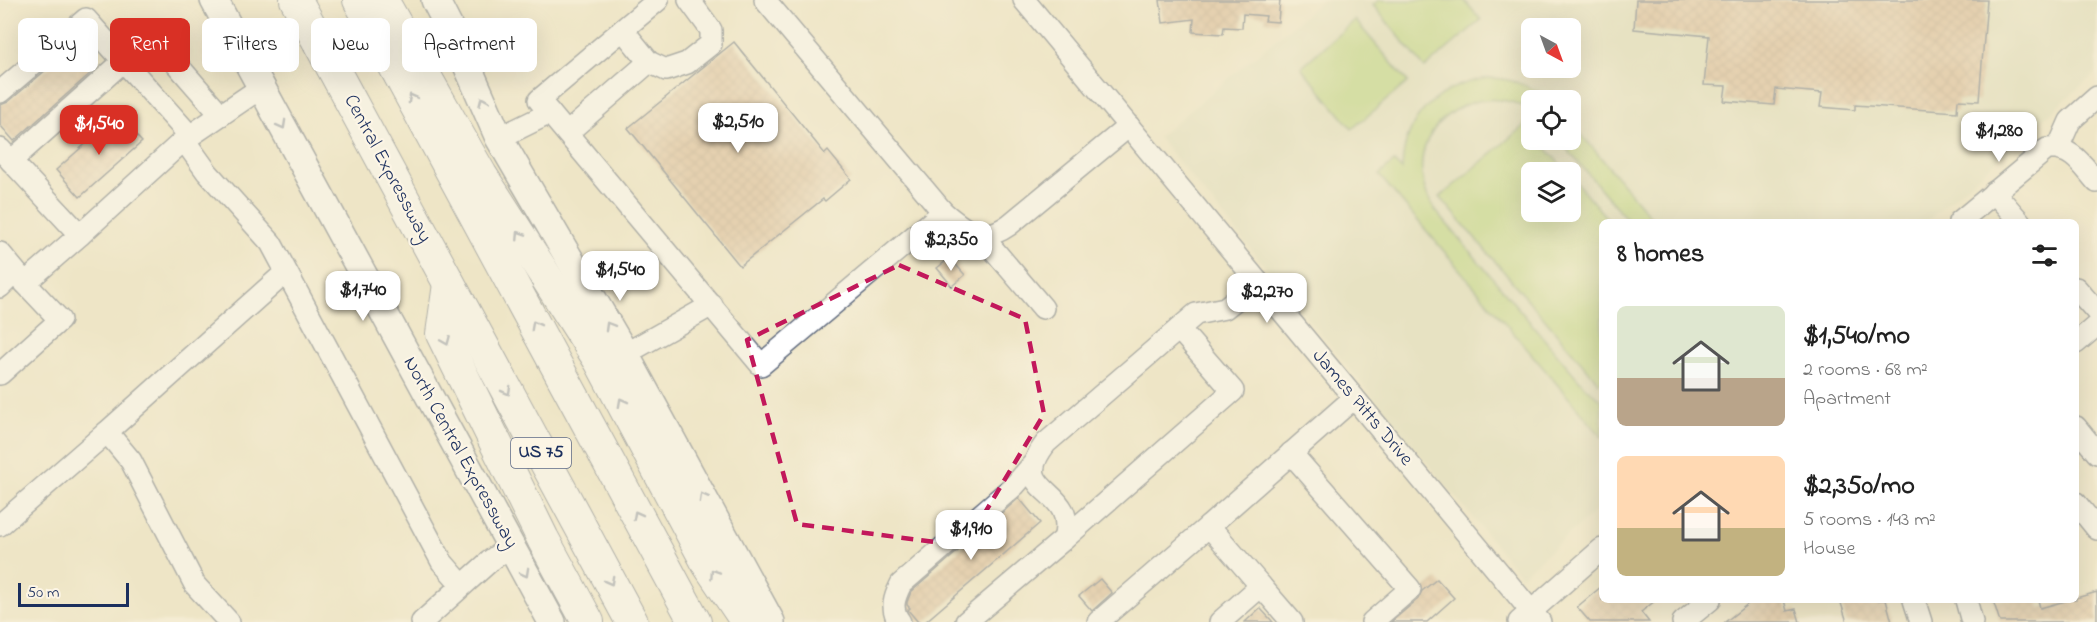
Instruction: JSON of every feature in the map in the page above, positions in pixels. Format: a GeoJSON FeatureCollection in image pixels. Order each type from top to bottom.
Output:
{"type":"FeatureCollection","features":[{"type":"Feature","properties":{"kind":"highway","name":"Central Expressway"},"geometry":{"type":"LineString","coordinates":[[296,0],[632,622]]}},
{"type":"Feature","properties":{"kind":"highway","name":"US 75"},"geometry":{"type":"LineString","coordinates":[[359,0],[695,622]]}},
{"type":"Feature","properties":{"kind":"highway"},"geometry":{"type":"LineString","coordinates":[[382,0],[481,175],[600,361],[708,564],[747,622]]}},
{"type":"Feature","properties":{"kind":"highway"},"geometry":{"type":"LineString","coordinates":[[449,284],[442,334],[543,538],[588,622]]}},
{"type":"Feature","properties":{"kind":"main road","name":"North Central Expressway"},"geometry":{"type":"LineString","coordinates":[[214,0],[552,622]]}},
{"type":"Feature","properties":{"kind":"main road"},"geometry":{"type":"LineString","coordinates":[[435,0],[459,47],[499,138],[625,354],[771,622]]}},
{"type":"Feature","properties":{"kind":"street"},"geometry":{"type":"LineString","coordinates":[[658,0],[539,100],[762,365],[943,212]]}},
{"type":"Feature","properties":{"kind":"street"},"geometry":{"type":"LineString","coordinates":[[622,30],[649,62],[666,70],[687,63],[711,44],[711,30],[689,0]]}},
{"type":"Feature","properties":{"kind":"street"},"geometry":{"type":"LineString","coordinates":[[765,0],[943,212],[965,230],[982,236],[1043,308]]}},
{"type":"Feature","properties":{"kind":"street","name":"James Pitts Drive"},"geometry":{"type":"LineString","coordinates":[[1024,0],[1354,399],[1530,619]]}},
{"type":"Feature","properties":{"kind":"street"},"geometry":{"type":"LineString","coordinates":[[0,92],[86,19],[110,46]]}},
{"type":"Feature","properties":{"kind":"street"},"geometry":{"type":"LineString","coordinates":[[567,133],[649,62]]}},
{"type":"Feature","properties":{"kind":"street"},"geometry":{"type":"LineString","coordinates":[[80,235],[6,155],[111,72]]}},
{"type":"Feature","properties":{"kind":"street"},"geometry":{"type":"LineString","coordinates":[[132,72],[187,138],[207,172],[271,243],[442,562],[462,585]]}},
{"type":"Feature","properties":{"kind":"street"},"geometry":{"type":"LineString","coordinates":[[183,72],[221,115]]}},
{"type":"Feature","properties":{"kind":"street"},"geometry":{"type":"LineString","coordinates":[[0,286],[20,278],[80,235],[187,138],[262,87]]}},
{"type":"Feature","properties":{"kind":"street"},"geometry":{"type":"LineString","coordinates":[[2058,148],[2070,121],[2097,97]]}},
{"type":"Feature","properties":{"kind":"street"},"geometry":{"type":"LineString","coordinates":[[499,138],[550,113]]}},
{"type":"Feature","properties":{"kind":"street"},"geometry":{"type":"LineString","coordinates":[[982,236],[1000,232],[1129,126]]}},
{"type":"Feature","properties":{"kind":"street"},"geometry":{"type":"LineString","coordinates":[[1962,219],[2047,149],[2058,148],[2067,151],[2097,182]]}},
{"type":"Feature","properties":{"kind":"street"},"geometry":{"type":"LineString","coordinates":[[1994,192],[2017,219]]}},
{"type":"Feature","properties":{"kind":"street"},"geometry":{"type":"LineString","coordinates":[[0,253],[60,320],[0,374]]}},
{"type":"Feature","properties":{"kind":"street"},"geometry":{"type":"LineString","coordinates":[[0,525],[286,272]]}},
{"type":"Feature","properties":{"kind":"street"},"geometry":{"type":"LineString","coordinates":[[900,622],[893,608],[901,584],[1014,484],[1034,463],[1046,443],[1196,314],[1225,308],[1258,282]]}},
{"type":"Feature","properties":{"kind":"street"},"geometry":{"type":"LineString","coordinates":[[2079,291],[2097,312]]}},
{"type":"Feature","properties":{"kind":"street"},"geometry":{"type":"LineString","coordinates":[[625,354],[712,305]]}},
{"type":"Feature","properties":{"kind":"street"},"geometry":{"type":"LineString","coordinates":[[2079,340],[2097,325]]}},
{"type":"Feature","properties":{"kind":"street"},"geometry":{"type":"LineString","coordinates":[[966,622],[1233,392],[1179,329]]}},
{"type":"Feature","properties":{"kind":"street"},"geometry":{"type":"LineString","coordinates":[[1098,622],[1354,399]]}},
{"type":"Feature","properties":{"kind":"street"},"geometry":{"type":"LineString","coordinates":[[107,432],[131,460],[195,585],[229,622]]}},
{"type":"Feature","properties":{"kind":"street"},"geometry":{"type":"LineString","coordinates":[[1291,453],[1410,589],[1372,622]]}},
{"type":"Feature","properties":{"kind":"street"},"geometry":{"type":"LineString","coordinates":[[1034,463],[1032,472],[1034,479],[1056,499],[1066,519],[1064,539]]}},
{"type":"Feature","properties":{"kind":"street"},"geometry":{"type":"LineString","coordinates":[[2079,507],[2097,529]]}},
{"type":"Feature","properties":{"kind":"street"},"geometry":{"type":"LineString","coordinates":[[1209,526],[1292,622]]}},
{"type":"Feature","properties":{"kind":"street"},"geometry":{"type":"LineString","coordinates":[[422,622],[462,585],[510,546]]}},
{"type":"Feature","properties":{"kind":"street"},"geometry":{"type":"LineString","coordinates":[[1530,619],[1599,552]]}},
{"type":"Feature","properties":{"kind":"street"},"geometry":{"type":"LineString","coordinates":[[1220,622],[1261,586]]}},
{"type":"Feature","properties":{"kind":"street"},"geometry":{"type":"LineString","coordinates":[[1683,622],[1706,603]]}},
{"type":"Feature","properties":{"kind":"street"},"geometry":{"type":"LineString","coordinates":[[1915,603],[1921,622]]}},
{"type":"Feature","properties":{"kind":"street"},"geometry":{"type":"LineString","coordinates":[[1967,603],[1972,622]]}},
{"type":"Feature","properties":{"kind":"highlighted area"},"geometry":{"type":"Polygon","coordinates":[[[899,265],[1025,319],[1044,414],[965,546],[797,524],[747,340],[899,265]]]}},
{"type":"Feature","properties":{"kind":"shaded area"},"geometry":{"type":"Polygon","coordinates":[[[1323,0],[2097,0],[2097,72],[1929,219],[1599,219],[1599,508],[1521,576],[1158,137],[1323,0]]]}},
{"type":"Feature","properties":{"kind":"green space"},"geometry":{"type":"Polygon","coordinates":[[[1379,0],[1464,0],[1481,20],[1425,68],[1373,5],[1379,0]]]}},
{"type":"Feature","properties":{"kind":"green space"},"geometry":{"type":"Polygon","coordinates":[[[1355,20],[1408,82],[1352,129],[1301,67],[1355,20]]]}},
{"type":"Feature","properties":{"kind":"green space"},"geometry":{"type":"Polygon","coordinates":[[[1489,78],[1522,84],[1535,90],[1521,90],[1521,106],[1512,102],[1491,99],[1472,103],[1454,111],[1439,123],[1428,140],[1422,159],[1423,181],[1436,211],[1585,387],[1599,398],[1599,433],[1379,175],[1394,162],[1402,170],[1409,134],[1417,119],[1439,96],[1454,88],[1489,78]]]}},
{"type":"Feature","properties":{"kind":"green space"},"geometry":{"type":"Polygon","coordinates":[[[1521,128],[1521,150],[1548,150],[1558,162],[1521,162],[1521,222],[1581,222],[1581,188],[1607,219],[1599,219],[1599,383],[1440,197],[1521,128]]]}},
{"type":"Feature","properties":{"kind":"green space"},"geometry":{"type":"Polygon","coordinates":[[[1581,134],[1652,219],[1626,219],[1581,166],[1581,162],[1578,162],[1568,150],[1581,150],[1581,134]]]}},
{"type":"Feature","properties":{"kind":"building"},"geometry":{"type":"Polygon","coordinates":[[[1160,0],[1280,0],[1278,22],[1265,21],[1266,16],[1243,14],[1242,28],[1224,27],[1223,34],[1193,32],[1194,19],[1163,23],[1160,0]]]}},
{"type":"Feature","properties":{"kind":"building"},"geometry":{"type":"Polygon","coordinates":[[[1636,0],[1987,0],[1979,101],[1958,100],[1957,112],[1855,105],[1855,110],[1820,107],[1822,93],[1776,89],[1774,105],[1724,101],[1726,86],[1704,85],[1709,36],[1634,29],[1636,0]]]}},
{"type":"Feature","properties":{"kind":"building"},"geometry":{"type":"Polygon","coordinates":[[[734,42],[825,154],[828,151],[851,179],[740,266],[628,128],[734,42]]]}},
{"type":"Feature","properties":{"kind":"building"},"geometry":{"type":"Polygon","coordinates":[[[44,72],[92,72],[14,141],[0,125],[0,105],[8,102],[44,72]]]}},
{"type":"Feature","properties":{"kind":"building"},"geometry":{"type":"Polygon","coordinates":[[[117,116],[142,142],[80,197],[56,170],[117,116]]]}},
{"type":"Feature","properties":{"kind":"building"},"geometry":{"type":"Polygon","coordinates":[[[950,258],[965,275],[952,286],[937,268],[950,258]]]}},
{"type":"Feature","properties":{"kind":"building"},"geometry":{"type":"Polygon","coordinates":[[[1019,498],[1040,523],[925,622],[918,622],[908,610],[910,608],[907,602],[911,592],[1019,498]]]}},
{"type":"Feature","properties":{"kind":"building"},"geometry":{"type":"Polygon","coordinates":[[[1100,579],[1112,593],[1092,611],[1079,596],[1100,579]]]}},
{"type":"Feature","properties":{"kind":"building"},"geometry":{"type":"Polygon","coordinates":[[[1437,579],[1454,598],[1427,622],[1391,622],[1418,599],[1422,591],[1437,579]]]}},
{"type":"Feature","properties":{"kind":"building"},"geometry":{"type":"Polygon","coordinates":[[[1599,589],[1599,603],[1652,603],[1641,612],[1649,622],[1590,622],[1577,607],[1599,589]]]}},
{"type":"Feature","properties":{"kind":"building"},"geometry":{"type":"Polygon","coordinates":[[[2097,592],[2097,622],[2000,622],[1994,603],[2039,603],[2040,608],[2058,603],[2079,603],[2079,597],[2097,592]]]}},
{"type":"Feature","properties":{"kind":"building"},"geometry":{"type":"Polygon","coordinates":[[[1749,603],[1785,603],[1787,611],[1796,609],[1800,622],[1725,622],[1749,603]]]}},
{"type":"Feature","properties":{"kind":"building"},"geometry":{"type":"Polygon","coordinates":[[[1841,603],[1887,603],[1892,622],[1847,622],[1841,603]]]}},
{"type":"Feature","properties":{"kind":"building"},"geometry":{"type":"Polygon","coordinates":[[[1260,608],[1273,622],[1245,622],[1260,608]]]}}]}
